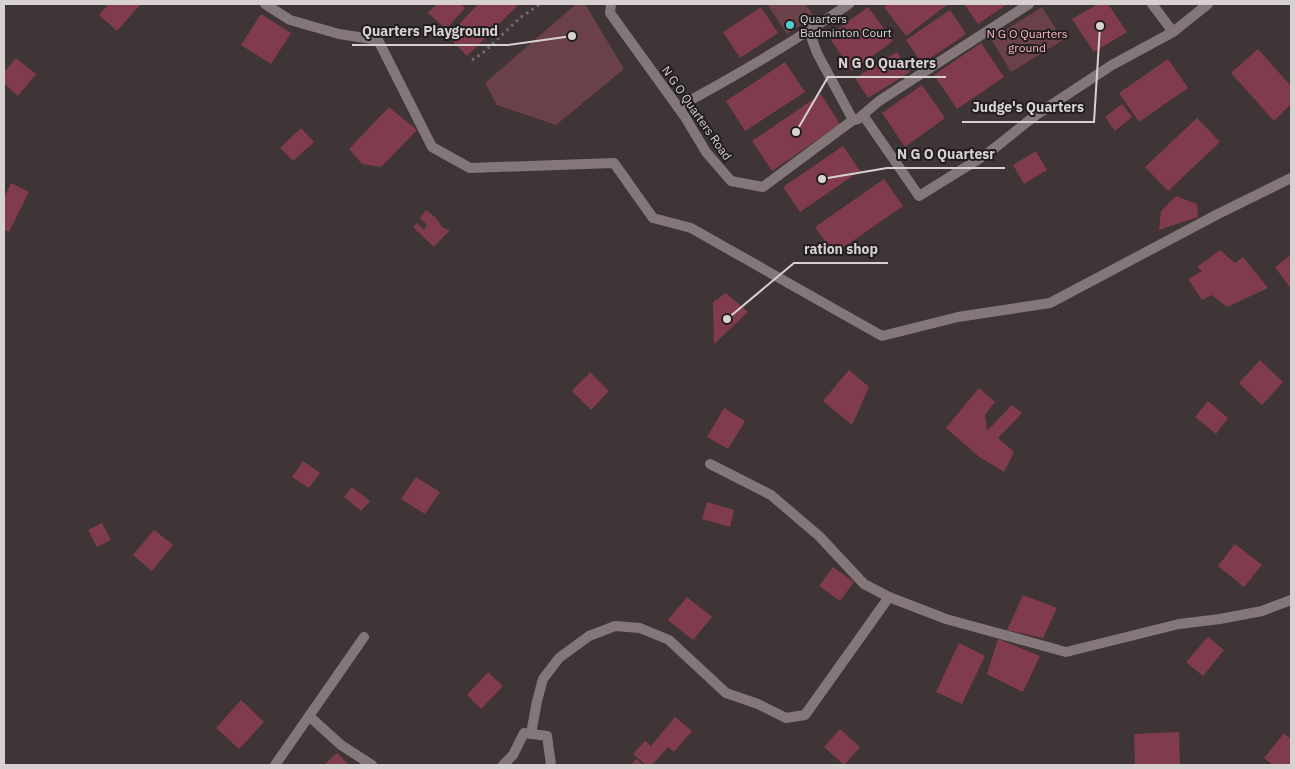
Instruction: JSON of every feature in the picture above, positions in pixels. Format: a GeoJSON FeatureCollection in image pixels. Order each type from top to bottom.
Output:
{"type":"FeatureCollection","features":[{"type":"Feature","properties":{"kind":"street"},"geometry":{"type":"LineString","coordinates":[[265,4],[290,20],[338,34],[378,40],[432,146],[470,168],[614,163],[653,218],[691,228],[882,336],[958,317],[1050,303],[1218,214],[1291,178]]}},
{"type":"Feature","properties":{"kind":"street","name":"N G O Quarters Road"},"geometry":{"type":"LineString","coordinates":[[611,4],[610,12],[678,107],[706,152],[731,181],[763,187],[879,101],[1029,4]]}},
{"type":"Feature","properties":{"kind":"street"},"geometry":{"type":"LineString","coordinates":[[678,107],[746,70],[810,31],[848,4]]}},
{"type":"Feature","properties":{"kind":"street"},"geometry":{"type":"LineString","coordinates":[[1152,4],[1173,32]]}},
{"type":"Feature","properties":{"kind":"street"},"geometry":{"type":"LineString","coordinates":[[810,31],[817,53],[858,118],[919,196],[987,154],[1036,115],[1104,70],[1173,32],[1208,4]]}},
{"type":"Feature","properties":{"kind":"street"},"geometry":{"type":"LineString","coordinates":[[710,464],[771,494],[819,536],[864,584],[889,597],[946,619],[1066,652],[1179,624],[1262,611],[1291,600]]}},
{"type":"Feature","properties":{"kind":"street"},"geometry":{"type":"LineString","coordinates":[[531,734],[543,679],[559,658],[589,636],[615,626],[640,628],[669,640],[726,693],[758,704],[786,718],[805,715],[889,597]]}},
{"type":"Feature","properties":{"kind":"street"},"geometry":{"type":"LineString","coordinates":[[275,765],[364,637]]}},
{"type":"Feature","properties":{"kind":"street"},"geometry":{"type":"LineString","coordinates":[[309,716],[341,745],[372,765]]}},
{"type":"Feature","properties":{"kind":"street"},"geometry":{"type":"LineString","coordinates":[[503,765],[513,755],[524,734],[546,736],[551,765]]}},
{"type":"Feature","properties":{"kind":"path"},"geometry":{"type":"LineString","coordinates":[[472,60],[484,52],[521,17],[540,4]]}},
{"type":"Feature","properties":{"kind":"green space"},"geometry":{"type":"Polygon","coordinates":[[[576,4],[585,4],[624,69],[556,125],[497,105],[485,83],[576,4]]]}},
{"type":"Feature","properties":{"kind":"green space","name":"Quarters Badminton Court"},"geometry":{"type":"Polygon","coordinates":[[[767,4],[805,4],[814,16],[787,34],[767,4]]]}},
{"type":"Feature","properties":{"kind":"green space","name":"N G O Quarters ground"},"geometry":{"type":"Polygon","coordinates":[[[1042,7],[1063,40],[1011,72],[991,39],[1042,7]]]}},
{"type":"Feature","properties":{"kind":"building"},"geometry":{"type":"Polygon","coordinates":[[[105,4],[141,4],[117,31],[99,15],[107,6],[105,4]]]}},
{"type":"Feature","properties":{"kind":"building"},"geometry":{"type":"Polygon","coordinates":[[[437,4],[461,4],[465,8],[446,29],[428,13],[437,4]]]}},
{"type":"Feature","properties":{"kind":"building"},"geometry":{"type":"Polygon","coordinates":[[[478,4],[519,4],[467,56],[448,36],[478,4]]]}},
{"type":"Feature","properties":{"kind":"building"},"geometry":{"type":"Polygon","coordinates":[[[889,4],[947,5],[906,36],[884,7],[889,4]]]}},
{"type":"Feature","properties":{"kind":"building"},"geometry":{"type":"Polygon","coordinates":[[[964,4],[1007,4],[978,24],[964,4]]]}},
{"type":"Feature","properties":{"kind":"building"},"geometry":{"type":"Polygon","coordinates":[[[1098,4],[1108,4],[1127,32],[1094,52],[1072,19],[1098,4]]]}},
{"type":"Feature","properties":{"kind":"building"},"geometry":{"type":"Polygon","coordinates":[[[761,7],[778,33],[740,58],[723,32],[761,7]]]}},
{"type":"Feature","properties":{"kind":"building"},"geometry":{"type":"Polygon","coordinates":[[[868,7],[893,41],[852,71],[828,36],[868,7]]]}},
{"type":"Feature","properties":{"kind":"building"},"geometry":{"type":"Polygon","coordinates":[[[950,10],[966,34],[922,64],[906,40],[950,10]]]}},
{"type":"Feature","properties":{"kind":"building"},"geometry":{"type":"Polygon","coordinates":[[[261,14],[291,33],[271,64],[241,45],[261,14]]]}},
{"type":"Feature","properties":{"kind":"building"},"geometry":{"type":"Polygon","coordinates":[[[981,43],[1004,77],[957,109],[934,75],[981,43]]]}},
{"type":"Feature","properties":{"kind":"building"},"geometry":{"type":"Polygon","coordinates":[[[1258,49],[1291,86],[1291,104],[1274,121],[1231,73],[1258,49]]]}},
{"type":"Feature","properties":{"kind":"building"},"geometry":{"type":"Polygon","coordinates":[[[897,52],[910,72],[868,98],[855,78],[897,52]]]}},
{"type":"Feature","properties":{"kind":"building"},"geometry":{"type":"Polygon","coordinates":[[[16,58],[36,74],[18,96],[4,84],[4,72],[16,58]]]}},
{"type":"Feature","properties":{"kind":"building"},"geometry":{"type":"Polygon","coordinates":[[[1168,59],[1188,88],[1139,122],[1119,93],[1168,59]]]}},
{"type":"Feature","properties":{"kind":"building"},"geometry":{"type":"Polygon","coordinates":[[[785,62],[805,92],[745,131],[726,101],[785,62]]]}},
{"type":"Feature","properties":{"kind":"building"},"geometry":{"type":"Polygon","coordinates":[[[922,85],[945,118],[905,147],[882,113],[922,85]]]}},
{"type":"Feature","properties":{"kind":"building"},"geometry":{"type":"Polygon","coordinates":[[[821,94],[840,124],[772,171],[752,141],[821,94]]]}},
{"type":"Feature","properties":{"kind":"building"},"geometry":{"type":"Polygon","coordinates":[[[1122,104],[1132,117],[1115,131],[1105,117],[1122,104]]]}},
{"type":"Feature","properties":{"kind":"building"},"geometry":{"type":"Polygon","coordinates":[[[389,107],[417,130],[381,167],[362,164],[349,149],[389,107]]]}},
{"type":"Feature","properties":{"kind":"building"},"geometry":{"type":"Polygon","coordinates":[[[1197,118],[1220,142],[1168,191],[1145,167],[1197,118]]]}},
{"type":"Feature","properties":{"kind":"building"},"geometry":{"type":"Polygon","coordinates":[[[301,128],[314,142],[293,161],[280,148],[301,128]]]}},
{"type":"Feature","properties":{"kind":"building"},"geometry":{"type":"Polygon","coordinates":[[[843,146],[860,171],[800,212],[783,187],[843,146]]]}},
{"type":"Feature","properties":{"kind":"building"},"geometry":{"type":"Polygon","coordinates":[[[1036,151],[1047,170],[1024,184],[1013,165],[1036,151]]]}},
{"type":"Feature","properties":{"kind":"building"},"geometry":{"type":"Polygon","coordinates":[[[884,179],[903,206],[834,254],[815,227],[884,179]]]}},
{"type":"Feature","properties":{"kind":"building"},"geometry":{"type":"Polygon","coordinates":[[[11,183],[29,192],[9,232],[4,229],[4,198],[11,183]]]}},
{"type":"Feature","properties":{"kind":"building"},"geometry":{"type":"Polygon","coordinates":[[[1176,196],[1197,204],[1198,217],[1159,230],[1161,211],[1176,196]]]}},
{"type":"Feature","properties":{"kind":"building"},"geometry":{"type":"Polygon","coordinates":[[[426,210],[436,218],[443,228],[450,230],[434,247],[413,227],[417,223],[424,230],[427,225],[420,218],[426,210]]]}},
{"type":"Feature","properties":{"kind":"building"},"geometry":{"type":"Polygon","coordinates":[[[1220,250],[1235,263],[1243,257],[1268,288],[1227,307],[1212,295],[1202,300],[1188,279],[1202,271],[1197,267],[1220,250]]]}},
{"type":"Feature","properties":{"kind":"building"},"geometry":{"type":"Polygon","coordinates":[[[1291,255],[1291,289],[1275,267],[1291,255]]]}},
{"type":"Feature","properties":{"kind":"building"},"geometry":{"type":"Polygon","coordinates":[[[726,293],[748,312],[714,344],[713,302],[726,293]]]}},
{"type":"Feature","properties":{"kind":"building"},"geometry":{"type":"Polygon","coordinates":[[[1260,360],[1283,382],[1262,405],[1239,383],[1260,360]]]}},
{"type":"Feature","properties":{"kind":"building"},"geometry":{"type":"Polygon","coordinates":[[[849,370],[869,387],[852,425],[823,401],[849,370]]]}},
{"type":"Feature","properties":{"kind":"building"},"geometry":{"type":"Polygon","coordinates":[[[590,372],[609,391],[591,410],[572,391],[590,372]]]}},
{"type":"Feature","properties":{"kind":"building"},"geometry":{"type":"Polygon","coordinates":[[[979,388],[995,402],[985,415],[987,431],[1012,405],[1022,413],[998,438],[1014,452],[1004,472],[978,456],[946,428],[979,388]]]}},
{"type":"Feature","properties":{"kind":"building"},"geometry":{"type":"Polygon","coordinates":[[[1208,401],[1228,418],[1216,434],[1195,417],[1208,401]]]}},
{"type":"Feature","properties":{"kind":"building"},"geometry":{"type":"Polygon","coordinates":[[[724,408],[745,421],[728,449],[707,437],[724,408]]]}},
{"type":"Feature","properties":{"kind":"building"},"geometry":{"type":"Polygon","coordinates":[[[303,461],[320,473],[309,488],[292,477],[303,461]]]}},
{"type":"Feature","properties":{"kind":"building"},"geometry":{"type":"Polygon","coordinates":[[[416,477],[440,492],[425,514],[401,499],[416,477]]]}},
{"type":"Feature","properties":{"kind":"building"},"geometry":{"type":"Polygon","coordinates":[[[352,487],[370,501],[361,511],[344,497],[352,487]]]}},
{"type":"Feature","properties":{"kind":"building"},"geometry":{"type":"Polygon","coordinates":[[[707,502],[734,510],[730,527],[702,519],[707,502]]]}},
{"type":"Feature","properties":{"kind":"building"},"geometry":{"type":"Polygon","coordinates":[[[102,523],[111,540],[97,547],[88,530],[102,523]]]}},
{"type":"Feature","properties":{"kind":"building"},"geometry":{"type":"Polygon","coordinates":[[[154,530],[173,545],[152,571],[133,555],[154,530]]]}},
{"type":"Feature","properties":{"kind":"building"},"geometry":{"type":"Polygon","coordinates":[[[1235,544],[1262,565],[1244,587],[1218,566],[1235,544]]]}},
{"type":"Feature","properties":{"kind":"building"},"geometry":{"type":"Polygon","coordinates":[[[833,567],[854,582],[840,601],[819,586],[833,567]]]}},
{"type":"Feature","properties":{"kind":"building"},"geometry":{"type":"Polygon","coordinates":[[[1023,595],[1057,608],[1043,638],[1007,630],[1023,595]]]}},
{"type":"Feature","properties":{"kind":"building"},"geometry":{"type":"Polygon","coordinates":[[[687,597],[712,617],[693,640],[668,620],[687,597]]]}},
{"type":"Feature","properties":{"kind":"building"},"geometry":{"type":"Polygon","coordinates":[[[1208,637],[1224,650],[1203,676],[1186,662],[1208,637]]]}},
{"type":"Feature","properties":{"kind":"building"},"geometry":{"type":"Polygon","coordinates":[[[998,639],[1040,656],[1023,692],[987,674],[998,639]]]}},
{"type":"Feature","properties":{"kind":"building"},"geometry":{"type":"Polygon","coordinates":[[[959,643],[985,656],[962,704],[936,692],[959,643]]]}},
{"type":"Feature","properties":{"kind":"building"},"geometry":{"type":"Polygon","coordinates":[[[488,672],[503,686],[481,709],[467,695],[488,672]]]}},
{"type":"Feature","properties":{"kind":"building"},"geometry":{"type":"Polygon","coordinates":[[[241,700],[264,722],[239,749],[216,728],[241,700]]]}},
{"type":"Feature","properties":{"kind":"building"},"geometry":{"type":"Polygon","coordinates":[[[675,717],[692,731],[674,752],[668,747],[652,765],[646,765],[633,754],[645,741],[651,746],[675,717]]]}},
{"type":"Feature","properties":{"kind":"building"},"geometry":{"type":"Polygon","coordinates":[[[840,729],[860,747],[844,765],[824,747],[840,729]]]}},
{"type":"Feature","properties":{"kind":"building"},"geometry":{"type":"Polygon","coordinates":[[[1179,732],[1180,765],[1135,765],[1134,734],[1179,732]]]}},
{"type":"Feature","properties":{"kind":"building"},"geometry":{"type":"Polygon","coordinates":[[[1284,733],[1291,739],[1291,763],[1290,765],[1273,765],[1264,758],[1284,733]]]}},
{"type":"Feature","properties":{"kind":"building"},"geometry":{"type":"Polygon","coordinates":[[[337,753],[348,764],[324,765],[337,753]]]}},
{"type":"Feature","properties":{"kind":"building"},"geometry":{"type":"Polygon","coordinates":[[[636,759],[643,765],[631,765],[636,759]]]}},
{"type":"Feature","properties":{"kind":"place","name":"Quarters Badminton Court"},"geometry":{"type":"Point","coordinates":[790,25]}},
{"type":"Feature","properties":{"kind":"place","name":"Judge's Quarters"},"geometry":{"type":"Point","coordinates":[1100,26]}},
{"type":"Feature","properties":{"kind":"place","name":"Quarters Playground"},"geometry":{"type":"Point","coordinates":[572,36]}},
{"type":"Feature","properties":{"kind":"place","name":"N G O Quarters"},"geometry":{"type":"Point","coordinates":[796,132]}},
{"type":"Feature","properties":{"kind":"place","name":"N G O Quartesr"},"geometry":{"type":"Point","coordinates":[822,179]}},
{"type":"Feature","properties":{"kind":"place","name":"ration shop"},"geometry":{"type":"Point","coordinates":[727,319]}}]}
